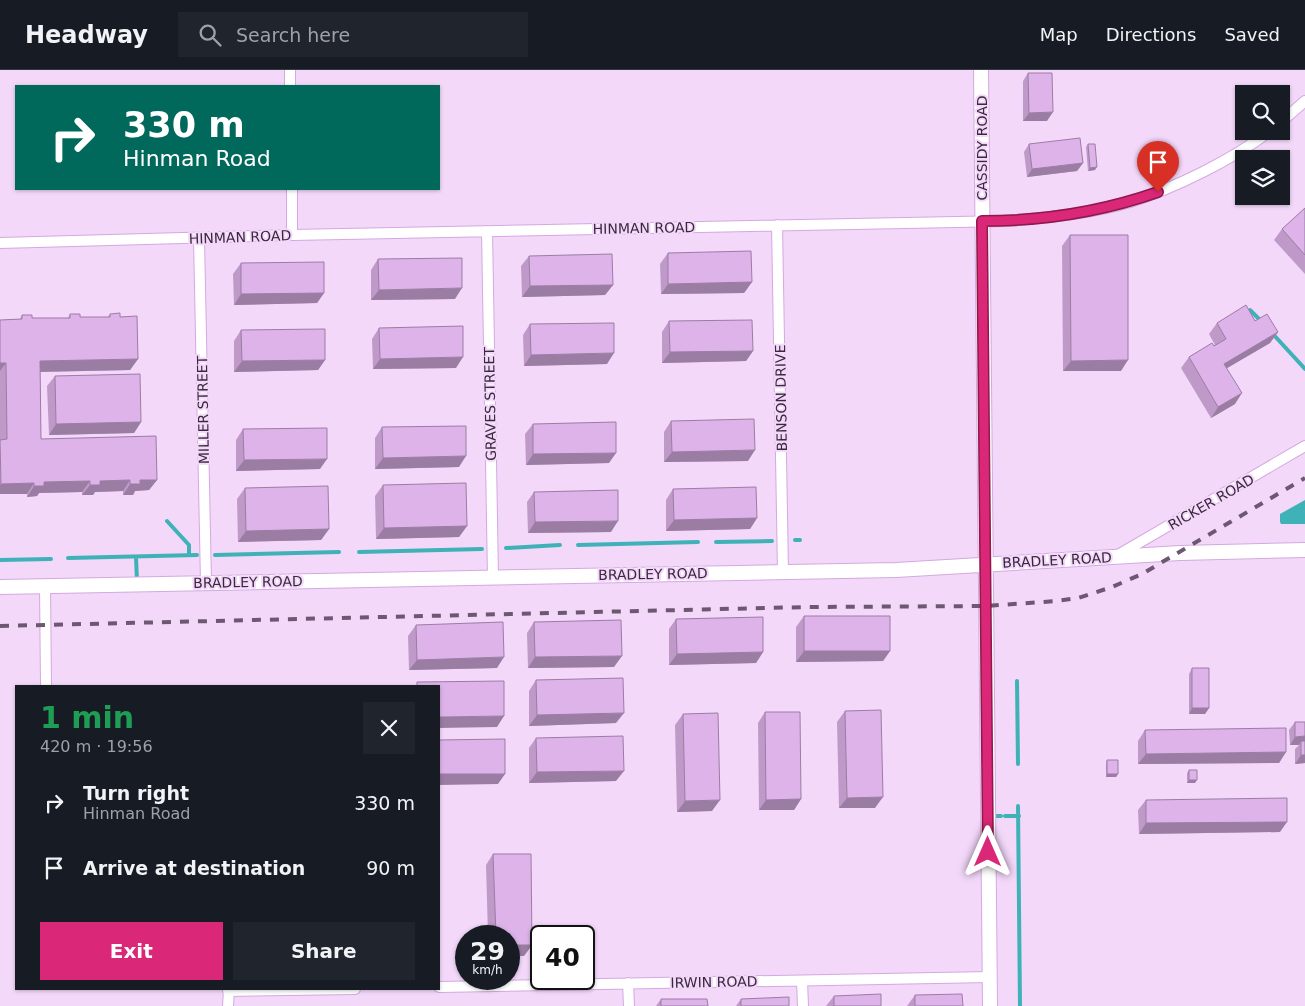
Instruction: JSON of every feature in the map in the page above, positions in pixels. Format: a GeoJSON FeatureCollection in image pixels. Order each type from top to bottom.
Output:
{"type":"FeatureCollection","features":[{"type":"Feature","properties":{"kind":"street"},"geometry":{"type":"LineString","coordinates":[[290,70],[290,85]]}},
{"type":"Feature","properties":{"kind":"street","name":"CASSIDY ROAD"},"geometry":{"type":"LineString","coordinates":[[981,70],[990,1006]]}},
{"type":"Feature","properties":{"kind":"street"},"geometry":{"type":"LineString","coordinates":[[1290,114],[1305,101]]}},
{"type":"Feature","properties":{"kind":"street","name":"HINMAN ROAD"},"geometry":{"type":"LineString","coordinates":[[0,243],[292,235],[1008,221],[1067,215],[1129,202],[1158,192],[1200,172],[1256,140]]}},
{"type":"Feature","properties":{"kind":"street"},"geometry":{"type":"LineString","coordinates":[[292,190],[292,235]]}},
{"type":"Feature","properties":{"kind":"street","name":"BENSON DRIVE"},"geometry":{"type":"LineString","coordinates":[[777,225],[783,572]]}},
{"type":"Feature","properties":{"kind":"street","name":"GRAVES STREET"},"geometry":{"type":"LineString","coordinates":[[487,231],[493,577]]}},
{"type":"Feature","properties":{"kind":"street","name":"MILLER STREET"},"geometry":{"type":"LineString","coordinates":[[199,238],[206,583]]}},
{"type":"Feature","properties":{"kind":"street","name":"RICKER ROAD"},"geometry":{"type":"LineString","coordinates":[[1115,557],[1305,446]]}},
{"type":"Feature","properties":{"kind":"street","name":"BRADLEY ROAD"},"geometry":{"type":"LineString","coordinates":[[0,587],[896,570],[1180,553],[1305,550]]}},
{"type":"Feature","properties":{"kind":"street"},"geometry":{"type":"LineString","coordinates":[[45,586],[46,685]]}},
{"type":"Feature","properties":{"kind":"street","name":"IRWIN ROAD"},"geometry":{"type":"LineString","coordinates":[[440,987],[989,977]]}},
{"type":"Feature","properties":{"kind":"street"},"geometry":{"type":"LineString","coordinates":[[802,981],[803,1006]]}},
{"type":"Feature","properties":{"kind":"street"},"geometry":{"type":"LineString","coordinates":[[628,983],[629,1006]]}},
{"type":"Feature","properties":{"kind":"street"},"geometry":{"type":"LineString","coordinates":[[228,990],[228,1006]]}},
{"type":"Feature","properties":{"kind":"shaded area"},"geometry":{"type":"Polygon","coordinates":[[[1305,500],[1305,524],[1281,524],[1280,514],[1305,500]]]}},
{"type":"Feature","properties":{"kind":"building"},"geometry":{"type":"Polygon","coordinates":[[[1028,73],[1052,73],[1053,112],[1029,113],[1028,73]]]}},
{"type":"Feature","properties":{"kind":"building"},"geometry":{"type":"Polygon","coordinates":[[[1080,138],[1083,163],[1032,169],[1029,144],[1080,138]]]}},
{"type":"Feature","properties":{"kind":"building"},"geometry":{"type":"Polygon","coordinates":[[[1088,144],[1095,144],[1097,167],[1090,168],[1088,144]]]}},
{"type":"Feature","properties":{"kind":"building"},"geometry":{"type":"Polygon","coordinates":[[[1305,208],[1305,255],[1282,229],[1305,208]]]}},
{"type":"Feature","properties":{"kind":"building"},"geometry":{"type":"Polygon","coordinates":[[[1070,235],[1128,235],[1128,360],[1071,361],[1070,235]]]}},
{"type":"Feature","properties":{"kind":"building"},"geometry":{"type":"Polygon","coordinates":[[[751,251],[752,282],[668,284],[668,253],[751,251]]]}},
{"type":"Feature","properties":{"kind":"building"},"geometry":{"type":"Polygon","coordinates":[[[612,254],[613,285],[530,286],[529,256],[612,254]]]}},
{"type":"Feature","properties":{"kind":"building"},"geometry":{"type":"Polygon","coordinates":[[[462,258],[462,288],[379,290],[378,259],[462,258]]]}},
{"type":"Feature","properties":{"kind":"building"},"geometry":{"type":"Polygon","coordinates":[[[324,262],[324,293],[241,294],[241,263],[324,262]]]}},
{"type":"Feature","properties":{"kind":"building"},"geometry":{"type":"Polygon","coordinates":[[[1246,305],[1255,321],[1267,314],[1278,332],[1224,364],[1242,393],[1218,407],[1189,357],[1212,343],[1214,346],[1226,339],[1217,323],[1246,305]]]}},
{"type":"Feature","properties":{"kind":"building"},"geometry":{"type":"Polygon","coordinates":[[[120,313],[120,317],[137,316],[138,359],[40,361],[41,439],[156,436],[157,480],[140,480],[140,484],[130,484],[130,480],[100,481],[100,485],[90,485],[90,481],[44,482],[44,486],[34,486],[34,483],[1,484],[0,440],[7,439],[6,363],[0,363],[0,320],[22,319],[22,315],[32,315],[32,318],[70,318],[70,314],[80,314],[80,317],[110,317],[110,314],[120,313]]]}},
{"type":"Feature","properties":{"kind":"building"},"geometry":{"type":"Polygon","coordinates":[[[752,320],[753,351],[670,352],[669,321],[752,320]]]}},
{"type":"Feature","properties":{"kind":"building"},"geometry":{"type":"Polygon","coordinates":[[[614,323],[614,353],[531,355],[530,324],[614,323]]]}},
{"type":"Feature","properties":{"kind":"building"},"geometry":{"type":"Polygon","coordinates":[[[463,326],[463,357],[380,359],[379,328],[463,326]]]}},
{"type":"Feature","properties":{"kind":"building"},"geometry":{"type":"Polygon","coordinates":[[[325,329],[325,360],[242,361],[241,330],[325,329]]]}},
{"type":"Feature","properties":{"kind":"building"},"geometry":{"type":"Polygon","coordinates":[[[140,374],[141,422],[56,424],[55,376],[140,374]]]}},
{"type":"Feature","properties":{"kind":"building"},"geometry":{"type":"Polygon","coordinates":[[[754,419],[755,450],[672,452],[671,421],[754,419]]]}},
{"type":"Feature","properties":{"kind":"building"},"geometry":{"type":"Polygon","coordinates":[[[616,422],[616,453],[533,454],[533,424],[616,422]]]}},
{"type":"Feature","properties":{"kind":"building"},"geometry":{"type":"Polygon","coordinates":[[[466,426],[466,456],[383,458],[382,427],[466,426]]]}},
{"type":"Feature","properties":{"kind":"building"},"geometry":{"type":"Polygon","coordinates":[[[327,428],[327,459],[244,460],[243,429],[327,428]]]}},
{"type":"Feature","properties":{"kind":"building"},"geometry":{"type":"Polygon","coordinates":[[[466,483],[467,526],[384,528],[383,485],[466,483]]]}},
{"type":"Feature","properties":{"kind":"building"},"geometry":{"type":"Polygon","coordinates":[[[328,486],[329,529],[246,531],[245,488],[328,486]]]}},
{"type":"Feature","properties":{"kind":"building"},"geometry":{"type":"Polygon","coordinates":[[[756,487],[757,518],[674,520],[673,489],[756,487]]]}},
{"type":"Feature","properties":{"kind":"building"},"geometry":{"type":"Polygon","coordinates":[[[618,490],[618,521],[535,522],[534,492],[618,490]]]}},
{"type":"Feature","properties":{"kind":"building"},"geometry":{"type":"Polygon","coordinates":[[[804,616],[890,616],[890,651],[804,651],[804,616]]]}},
{"type":"Feature","properties":{"kind":"building"},"geometry":{"type":"Polygon","coordinates":[[[763,617],[763,652],[677,654],[676,619],[763,617]]]}},
{"type":"Feature","properties":{"kind":"building"},"geometry":{"type":"Polygon","coordinates":[[[621,620],[622,656],[535,657],[534,622],[621,620]]]}},
{"type":"Feature","properties":{"kind":"building"},"geometry":{"type":"Polygon","coordinates":[[[503,622],[504,657],[417,660],[416,625],[503,622]]]}},
{"type":"Feature","properties":{"kind":"building"},"geometry":{"type":"Polygon","coordinates":[[[1192,668],[1209,668],[1209,708],[1192,708],[1192,668]]]}},
{"type":"Feature","properties":{"kind":"building"},"geometry":{"type":"Polygon","coordinates":[[[623,678],[624,713],[537,715],[536,680],[623,678]]]}},
{"type":"Feature","properties":{"kind":"building"},"geometry":{"type":"Polygon","coordinates":[[[504,681],[504,716],[440,717],[440,685],[417,685],[417,682],[504,681]]]}},
{"type":"Feature","properties":{"kind":"building"},"geometry":{"type":"Polygon","coordinates":[[[881,710],[883,797],[847,798],[845,711],[881,710]]]}},
{"type":"Feature","properties":{"kind":"building"},"geometry":{"type":"Polygon","coordinates":[[[765,712],[800,712],[801,799],[766,800],[765,712]]]}},
{"type":"Feature","properties":{"kind":"building"},"geometry":{"type":"Polygon","coordinates":[[[718,713],[720,800],[685,801],[683,714],[718,713]]]}},
{"type":"Feature","properties":{"kind":"building"},"geometry":{"type":"Polygon","coordinates":[[[1295,722],[1305,722],[1305,736],[1295,737],[1295,722]]]}},
{"type":"Feature","properties":{"kind":"building"},"geometry":{"type":"Polygon","coordinates":[[[1286,728],[1286,752],[1146,754],[1145,730],[1286,728]]]}},
{"type":"Feature","properties":{"kind":"building"},"geometry":{"type":"Polygon","coordinates":[[[623,736],[624,771],[537,772],[536,738],[623,736]]]}},
{"type":"Feature","properties":{"kind":"building"},"geometry":{"type":"Polygon","coordinates":[[[505,739],[505,774],[440,774],[440,740],[505,739]]]}},
{"type":"Feature","properties":{"kind":"building"},"geometry":{"type":"Polygon","coordinates":[[[1301,741],[1305,741],[1305,755],[1301,755],[1301,741]]]}},
{"type":"Feature","properties":{"kind":"building"},"geometry":{"type":"Polygon","coordinates":[[[1107,760],[1118,760],[1118,774],[1107,774],[1107,760]]]}},
{"type":"Feature","properties":{"kind":"building"},"geometry":{"type":"Polygon","coordinates":[[[1189,770],[1197,770],[1197,780],[1189,780],[1189,770]]]}},
{"type":"Feature","properties":{"kind":"building"},"geometry":{"type":"Polygon","coordinates":[[[1287,798],[1287,822],[1146,823],[1146,800],[1287,798]]]}},
{"type":"Feature","properties":{"kind":"building"},"geometry":{"type":"Polygon","coordinates":[[[493,854],[531,854],[532,925],[530,925],[530,945],[520,945],[520,925],[496,925],[493,854]]]}},
{"type":"Feature","properties":{"kind":"building"},"geometry":{"type":"Polygon","coordinates":[[[881,994],[881,1006],[834,1006],[834,996],[881,994]]]}},
{"type":"Feature","properties":{"kind":"building"},"geometry":{"type":"Polygon","coordinates":[[[962,994],[963,1006],[915,1006],[915,995],[962,994]]]}},
{"type":"Feature","properties":{"kind":"building"},"geometry":{"type":"Polygon","coordinates":[[[789,997],[789,1006],[741,1006],[741,999],[789,997]]]}},
{"type":"Feature","properties":{"kind":"building"},"geometry":{"type":"Polygon","coordinates":[[[661,999],[707,999],[708,1006],[661,1006],[661,999]]]}},
{"type":"Feature","properties":{"kind":"waterway"},"geometry":{"type":"LineString","coordinates":[[1250,310],[1261,321]]}},
{"type":"Feature","properties":{"kind":"waterway"},"geometry":{"type":"LineString","coordinates":[[1272,333],[1305,369]]}},
{"type":"Feature","properties":{"kind":"waterway"},"geometry":{"type":"LineString","coordinates":[[167,521],[189,545],[189,555]]}},
{"type":"Feature","properties":{"kind":"waterway"},"geometry":{"type":"LineString","coordinates":[[795,540],[800,540]]}},
{"type":"Feature","properties":{"kind":"waterway"},"geometry":{"type":"LineString","coordinates":[[716,542],[772,541]]}},
{"type":"Feature","properties":{"kind":"waterway"},"geometry":{"type":"LineString","coordinates":[[578,545],[698,542]]}},
{"type":"Feature","properties":{"kind":"waterway"},"geometry":{"type":"LineString","coordinates":[[506,548],[560,545]]}},
{"type":"Feature","properties":{"kind":"waterway"},"geometry":{"type":"LineString","coordinates":[[359,552],[482,549]]}},
{"type":"Feature","properties":{"kind":"waterway"},"geometry":{"type":"LineString","coordinates":[[215,555],[339,552]]}},
{"type":"Feature","properties":{"kind":"waterway"},"geometry":{"type":"LineString","coordinates":[[68,558],[197,555]]}},
{"type":"Feature","properties":{"kind":"waterway"},"geometry":{"type":"LineString","coordinates":[[136,557],[137,582]]}},
{"type":"Feature","properties":{"kind":"waterway"},"geometry":{"type":"LineString","coordinates":[[0,560],[51,559]]}},
{"type":"Feature","properties":{"kind":"waterway"},"geometry":{"type":"LineString","coordinates":[[1017,681],[1018,764]]}},
{"type":"Feature","properties":{"kind":"waterway"},"geometry":{"type":"LineString","coordinates":[[1018,806],[1020,1006]]}},
{"type":"Feature","properties":{"kind":"waterway"},"geometry":{"type":"LineString","coordinates":[[990,816],[1001,816]]}},
{"type":"Feature","properties":{"kind":"waterway"},"geometry":{"type":"LineString","coordinates":[[1005,816],[1019,816]]}},
{"type":"Feature","properties":{"kind":"railway"},"geometry":{"type":"LineString","coordinates":[[0,626],[808,607],[986,606],[1056,601],[1078,598],[1112,587],[1142,574],[1305,478]]}},
{"type":"Feature","properties":{"kind":"route"},"geometry":{"type":"LineString","coordinates":[[988,852],[982,221],[1008,221],[1067,215],[1129,202],[1158,192]]}}]}
